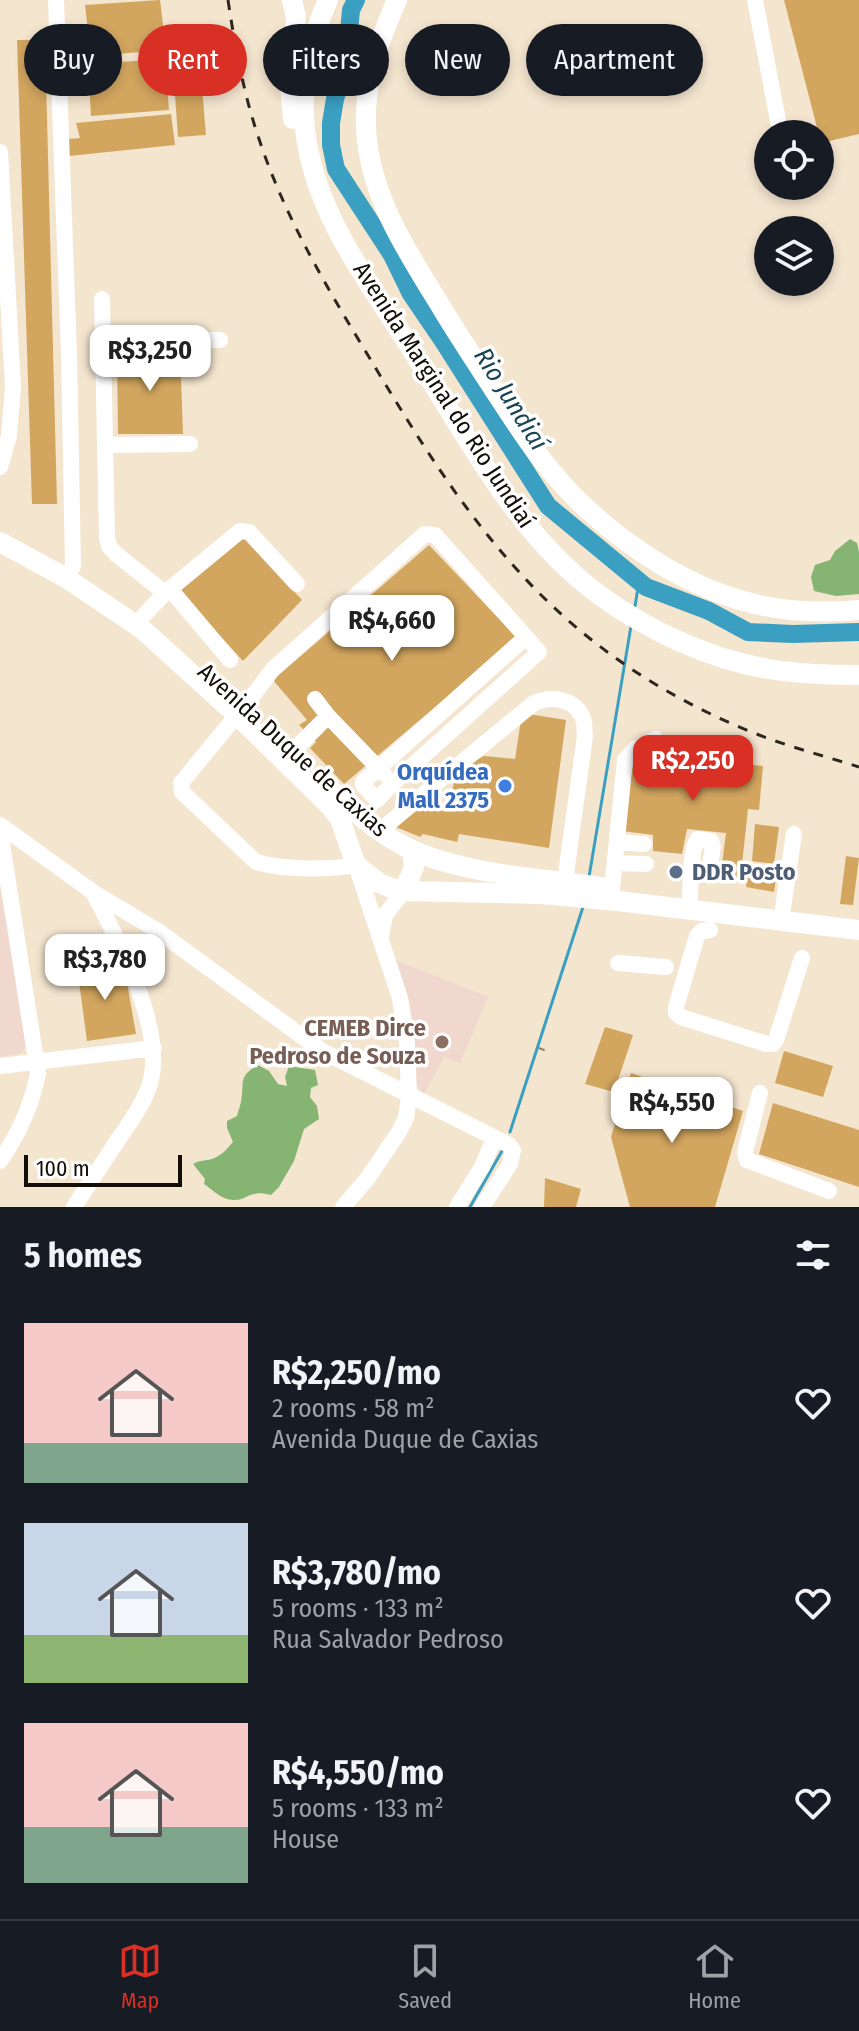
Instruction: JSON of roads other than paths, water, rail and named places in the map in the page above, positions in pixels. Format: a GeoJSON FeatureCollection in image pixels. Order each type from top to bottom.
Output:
{"type":"FeatureCollection","features":[{"type":"Feature","properties":{"kind":"main road"},"geometry":{"type":"LineString","coordinates":[[292,0],[296,17],[291,63],[291,110],[308,180],[321,199]]}},
{"type":"Feature","properties":{"kind":"main road","name":"Avenida Marginal do Rio Jundiaí"},"geometry":{"type":"LineString","coordinates":[[328,0],[308,55],[303,109],[309,153],[321,199],[347,246],[504,494],[530,529],[598,594],[683,643],[723,658],[767,669],[859,675]]}},
{"type":"Feature","properties":{"kind":"main road","name":"Avenida Marginal do Rio Jundiaí"},"geometry":{"type":"LineString","coordinates":[[397,0],[379,41],[369,75],[366,107],[366,138],[371,170],[380,198],[403,244],[456,332],[550,470],[603,524],[648,557],[700,585],[749,603],[793,611],[854,611]]}},
{"type":"Feature","properties":{"kind":"main road","name":"Avenida Duque de Caxias"},"geometry":{"type":"LineString","coordinates":[[0,529],[144,615],[241,711],[331,807],[340,819],[353,856]]}},
{"type":"Feature","properties":{"kind":"main road","name":"Avenida Duque de Caxias"},"geometry":{"type":"LineString","coordinates":[[0,542],[70,572],[292,752],[373,827],[412,850],[445,863],[612,889],[859,918]]}},
{"type":"Feature","properties":{"kind":"main road"},"geometry":{"type":"LineString","coordinates":[[373,827],[355,837],[353,856],[379,883],[404,891],[542,894],[859,930]]}},
{"type":"Feature","properties":{"kind":"main road"},"geometry":{"type":"LineString","coordinates":[[404,891],[414,867],[412,850]]}},
{"type":"Feature","properties":{"kind":"street"},"geometry":{"type":"LineString","coordinates":[[56,0],[69,355],[70,572]]}},
{"type":"Feature","properties":{"kind":"street"},"geometry":{"type":"LineString","coordinates":[[755,0],[778,120]]}},
{"type":"Feature","properties":{"kind":"street"},"geometry":{"type":"LineString","coordinates":[[0,152],[13,387],[5,418],[9,436],[0,467]]}},
{"type":"Feature","properties":{"kind":"street"},"geometry":{"type":"LineString","coordinates":[[102,299],[109,546],[167,591],[230,660]]}},
{"type":"Feature","properties":{"kind":"street"},"geometry":{"type":"LineString","coordinates":[[103,341],[220,340]]}},
{"type":"Feature","properties":{"kind":"street"},"geometry":{"type":"LineString","coordinates":[[105,445],[190,444]]}},
{"type":"Feature","properties":{"kind":"street"},"geometry":{"type":"LineString","coordinates":[[144,615],[167,591],[240,531],[249,532],[297,584]]}},
{"type":"Feature","properties":{"kind":"street"},"geometry":{"type":"LineString","coordinates":[[343,1207],[367,1179],[399,1132],[406,1118],[409,1096],[407,1043],[400,998],[353,856],[328,868],[268,866],[256,862],[182,792],[181,783],[273,669],[425,534],[435,535],[539,652],[393,783],[377,800],[373,827]]}},
{"type":"Feature","properties":{"kind":"street"},"geometry":{"type":"LineString","coordinates":[[377,800],[363,783],[526,637]]}},
{"type":"Feature","properties":{"kind":"street"},"geometry":{"type":"LineString","coordinates":[[373,827],[440,780],[534,703],[545,698],[558,698],[575,707],[584,722],[585,736],[565,881]]}},
{"type":"Feature","properties":{"kind":"street"},"geometry":{"type":"LineString","coordinates":[[315,699],[393,783]]}},
{"type":"Feature","properties":{"kind":"street"},"geometry":{"type":"LineString","coordinates":[[449,705],[463,720]]}},
{"type":"Feature","properties":{"kind":"street"},"geometry":{"type":"LineString","coordinates":[[292,752],[328,716]]}},
{"type":"Feature","properties":{"kind":"street"},"geometry":{"type":"LineString","coordinates":[[612,889],[625,760],[636,748],[656,739]]}},
{"type":"Feature","properties":{"kind":"street"},"geometry":{"type":"LineString","coordinates":[[0,828],[93,892],[158,931],[322,1051],[509,1145],[513,1150],[510,1164],[486,1205]]}},
{"type":"Feature","properties":{"kind":"street"},"geometry":{"type":"LineString","coordinates":[[0,828],[38,1061],[34,1094],[11,1145],[0,1161]]}},
{"type":"Feature","properties":{"kind":"street"},"geometry":{"type":"LineString","coordinates":[[783,908],[794,834]]}},
{"type":"Feature","properties":{"kind":"street"},"geometry":{"type":"LineString","coordinates":[[617,842],[644,844]]}},
{"type":"Feature","properties":{"kind":"street"},"geometry":{"type":"LineString","coordinates":[[615,863],[646,864]]}},
{"type":"Feature","properties":{"kind":"street"},"geometry":{"type":"LineString","coordinates":[[690,897],[692,871]]}},
{"type":"Feature","properties":{"kind":"street"},"geometry":{"type":"LineString","coordinates":[[380,938],[385,915],[404,891]]}},
{"type":"Feature","properties":{"kind":"street"},"geometry":{"type":"LineString","coordinates":[[76,1206],[134,1116],[148,1090],[154,1064],[154,1048],[140,992],[124,952],[93,892]]}},
{"type":"Feature","properties":{"kind":"street"},"geometry":{"type":"LineString","coordinates":[[710,930],[702,931],[697,936],[676,1013],[767,1044],[773,1044],[776,1040],[802,958]]}},
{"type":"Feature","properties":{"kind":"street"},"geometry":{"type":"LineString","coordinates":[[618,963],[666,967]]}},
{"type":"Feature","properties":{"kind":"street"},"geometry":{"type":"LineString","coordinates":[[0,1066],[154,1048]]}},
{"type":"Feature","properties":{"kind":"street"},"geometry":{"type":"LineString","coordinates":[[760,1093],[745,1157],[747,1160],[829,1191]]}},
{"type":"Feature","properties":{"kind":"street"},"geometry":{"type":"LineString","coordinates":[[457,1207],[482,1167],[494,1139]]}},
{"type":"Feature","properties":{"kind":"waterway","name":"Rio Jundiaí"},"geometry":{"type":"LineString","coordinates":[[356,0],[351,10],[346,63],[331,123],[336,169],[392,255],[411,294],[548,506],[646,587],[709,611],[748,632],[859,632]]}},
{"type":"Feature","properties":{"kind":"waterway"},"geometry":{"type":"LineString","coordinates":[[635,606],[639,582]]}},
{"type":"Feature","properties":{"kind":"waterway"},"geometry":{"type":"LineString","coordinates":[[589,877],[631,626]]}},
{"type":"Feature","properties":{"kind":"waterway"},"geometry":{"type":"LineString","coordinates":[[510,1132],[583,907]]}},
{"type":"Feature","properties":{"kind":"waterway"},"geometry":{"type":"LineString","coordinates":[[470,1207],[502,1151]]}},
{"type":"Feature","properties":{"kind":"railway"},"geometry":{"type":"LineString","coordinates":[[228,0],[253,119],[268,166],[293,222],[337,304],[416,433],[493,542],[554,608],[608,653],[651,682],[743,729],[859,767]]}},
{"type":"Feature","properties":{"kind":"place","name":"Orquídea Mall 2375"},"geometry":{"type":"Point","coordinates":[505,786]}},
{"type":"Feature","properties":{"kind":"place","name":"DDR Posto"},"geometry":{"type":"Point","coordinates":[676,872]}},
{"type":"Feature","properties":{"kind":"place","name":"CEMEB Dirce Pedroso de Souza"},"geometry":{"type":"Point","coordinates":[442,1042]}}]}
